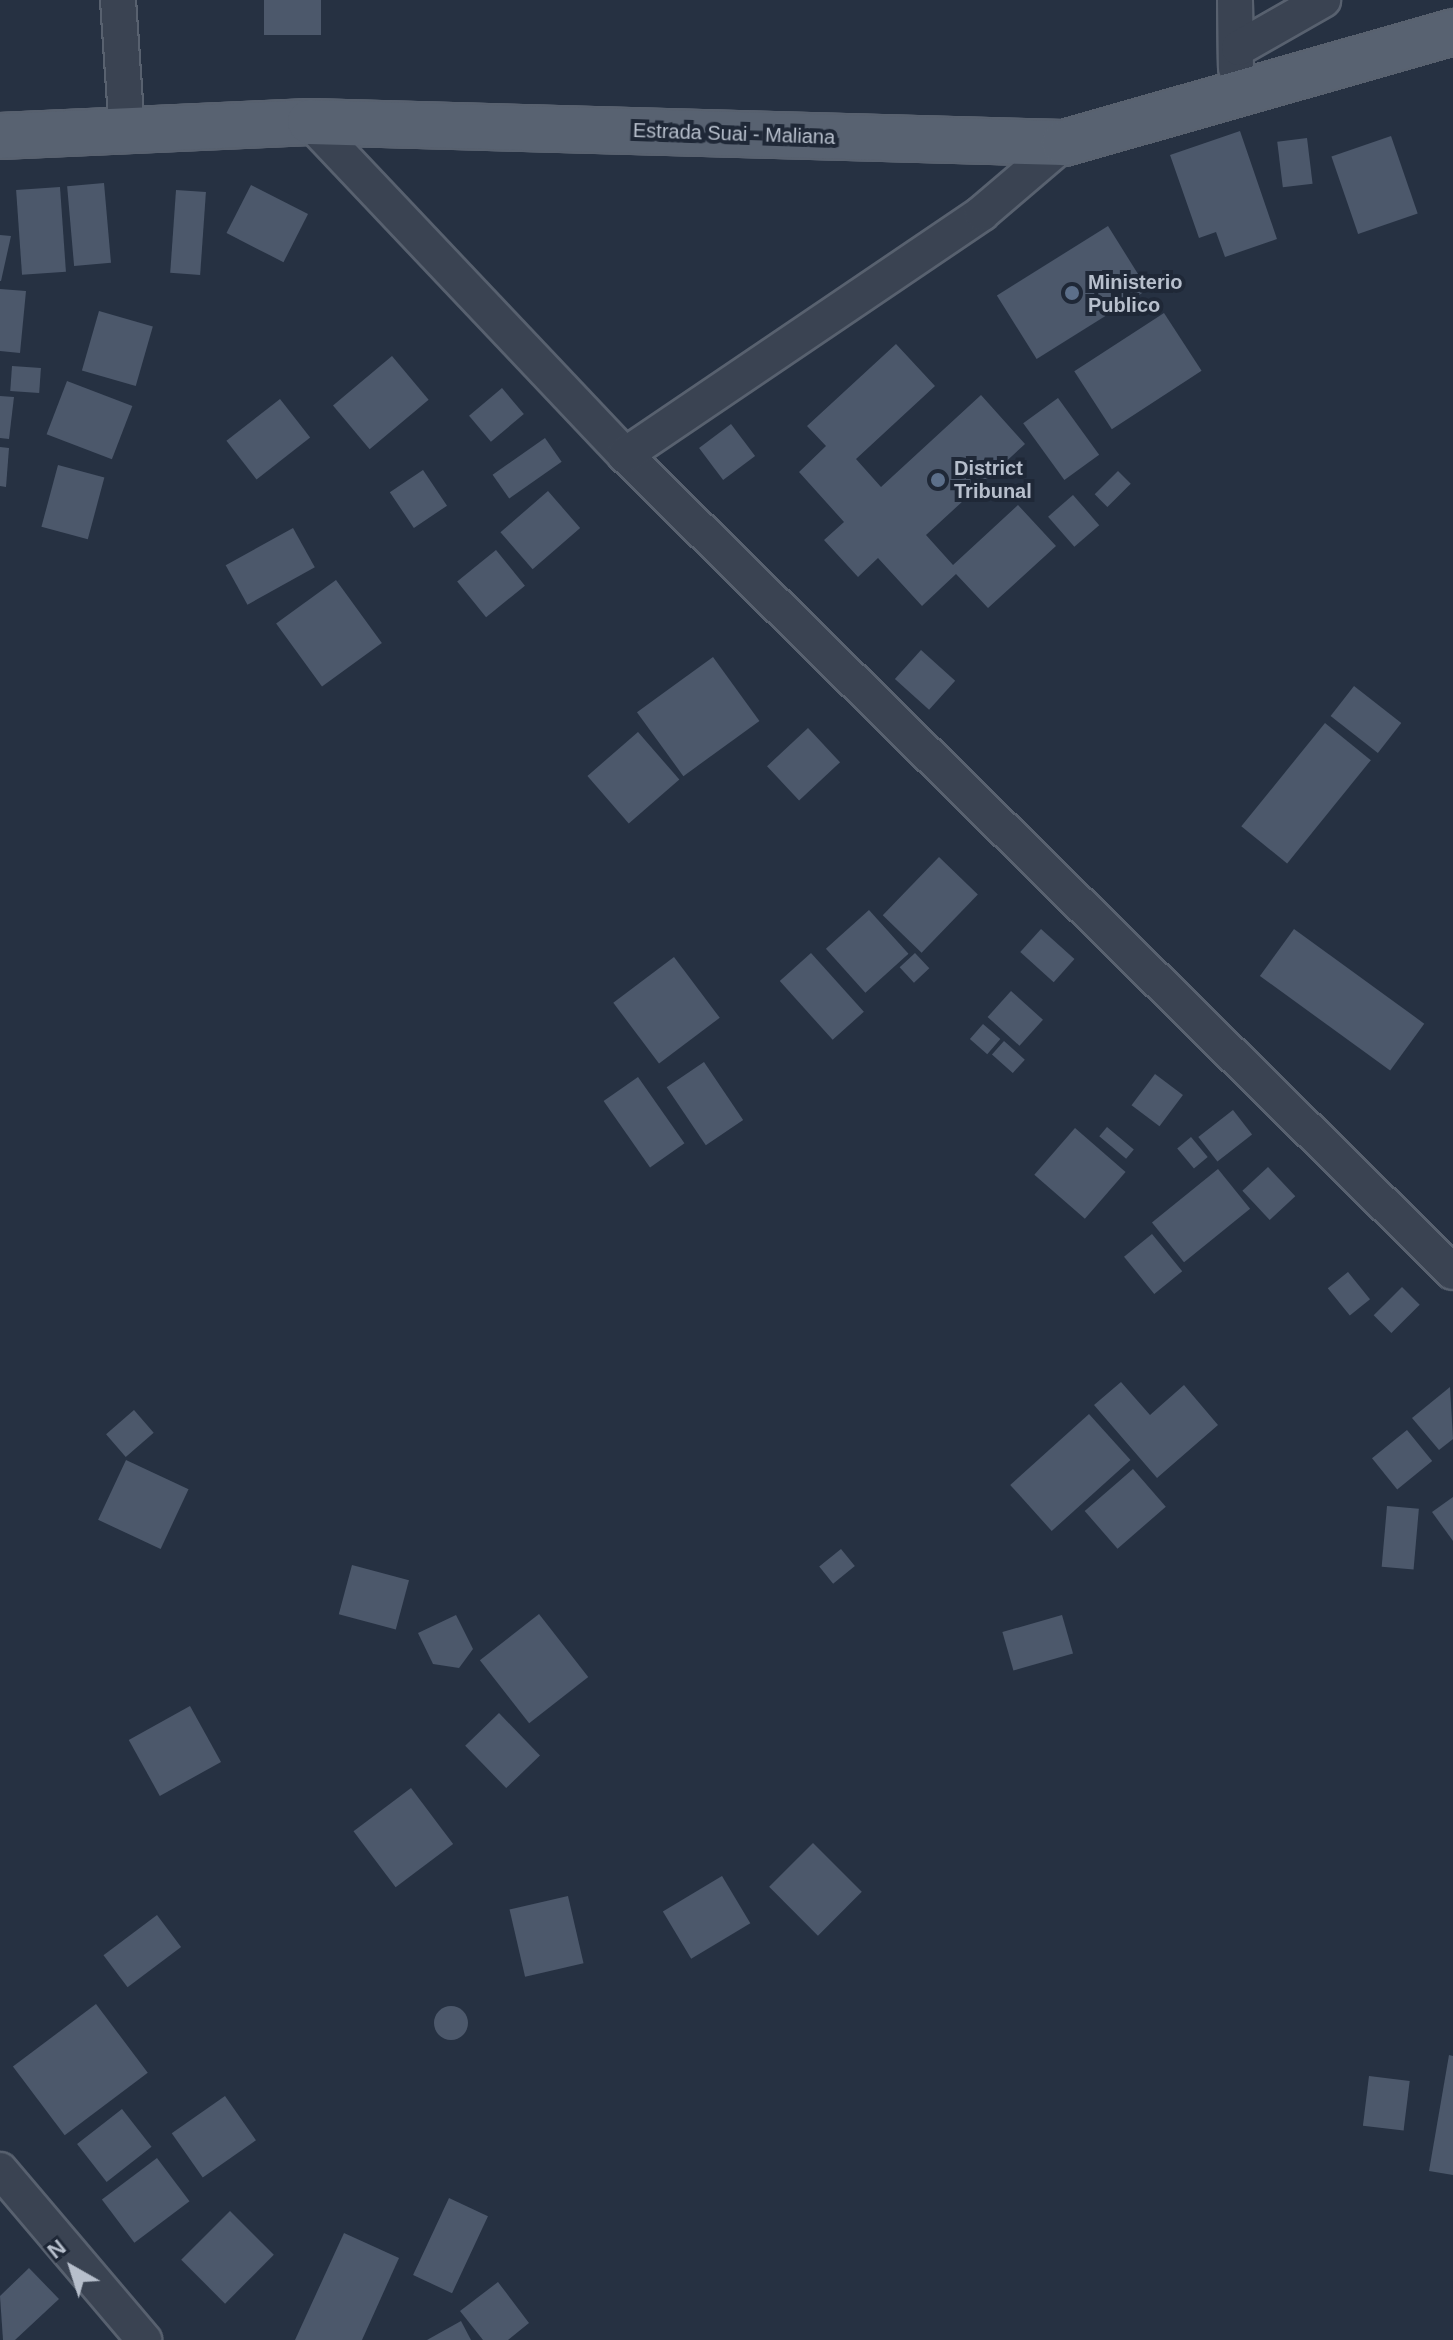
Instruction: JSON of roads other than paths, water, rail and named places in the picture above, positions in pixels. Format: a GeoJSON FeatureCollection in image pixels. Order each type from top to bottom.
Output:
{"type":"FeatureCollection","features":[{"type":"Feature","properties":{"kind":"main road","name":"Estrada Suai - Maliana"},"geometry":{"type":"LineString","coordinates":[[0,136],[310,122],[1064,143],[1453,32]]}},
{"type":"Feature","properties":{"kind":"street"},"geometry":{"type":"LineString","coordinates":[[118,0],[127,131]]}},
{"type":"Feature","properties":{"kind":"street"},"geometry":{"type":"LineString","coordinates":[[1231,96],[1239,48],[1235,0]]}},
{"type":"Feature","properties":{"kind":"street"},"geometry":{"type":"LineString","coordinates":[[1239,48],[1323,0]]}},
{"type":"Feature","properties":{"kind":"street"},"geometry":{"type":"LineString","coordinates":[[310,122],[625,455],[1453,1272]]}},
{"type":"Feature","properties":{"kind":"street"},"geometry":{"type":"LineString","coordinates":[[625,455],[982,213],[1064,143]]}},
{"type":"Feature","properties":{"kind":"street"},"geometry":{"type":"LineString","coordinates":[[0,2170],[144,2340]]}},
{"type":"Feature","properties":{"kind":"place","name":"Ministerio Publico"},"geometry":{"type":"Point","coordinates":[1072,293]}},
{"type":"Feature","properties":{"kind":"place","name":"District Tribunal"},"geometry":{"type":"Point","coordinates":[938,480]}}]}
